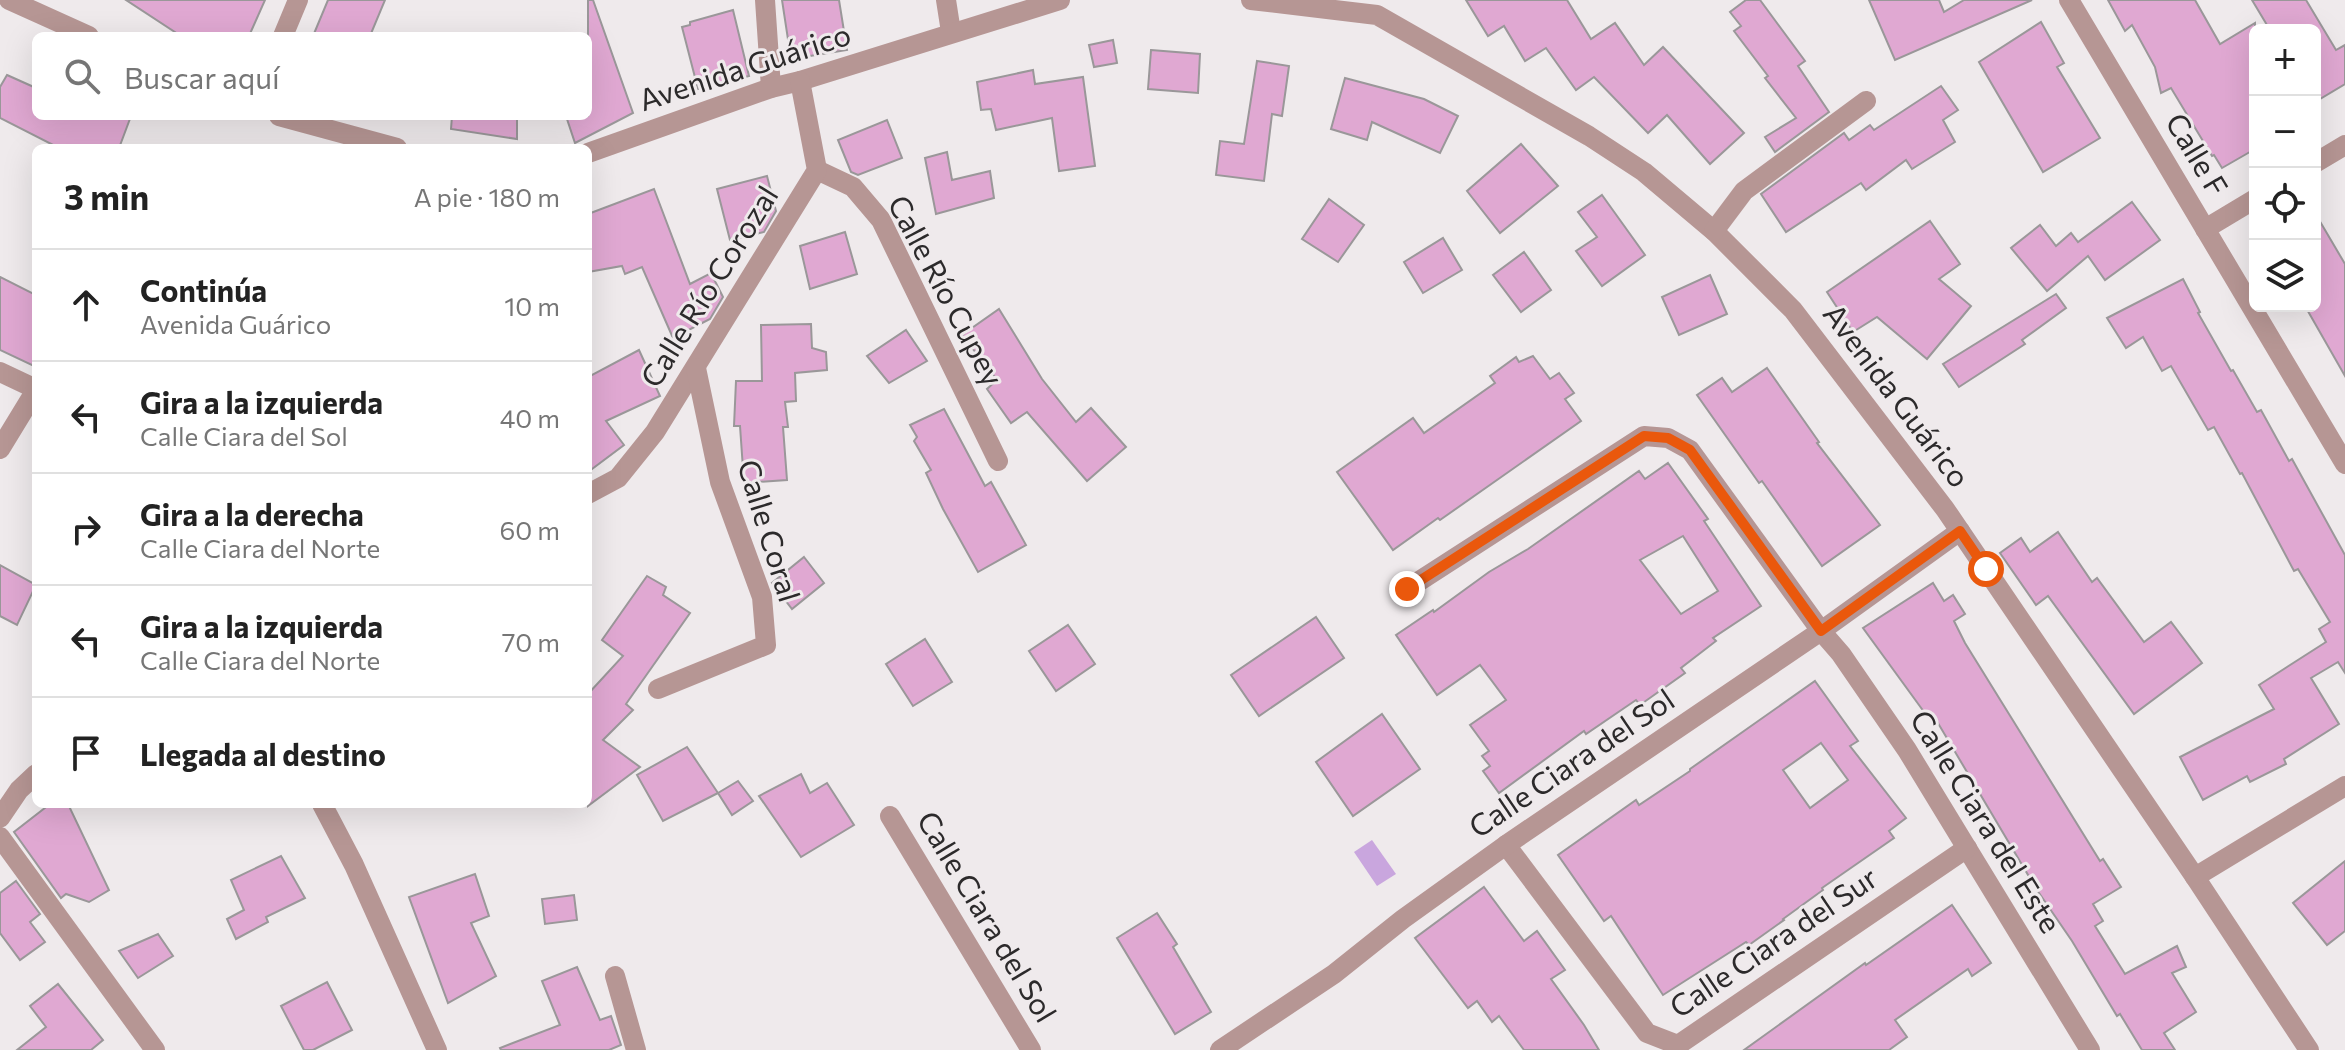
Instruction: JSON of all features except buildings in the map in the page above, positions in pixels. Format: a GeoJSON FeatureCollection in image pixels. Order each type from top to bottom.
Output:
{"type":"FeatureCollection","features":[{"type":"Feature","properties":{"kind":"street"},"geometry":{"type":"LineString","coordinates":[[9,0],[80,32]]}},
{"type":"Feature","properties":{"kind":"street"},"geometry":{"type":"LineString","coordinates":[[285,32],[298,0]]}},
{"type":"Feature","properties":{"kind":"street"},"geometry":{"type":"LineString","coordinates":[[765,0],[771,88]]}},
{"type":"Feature","properties":{"kind":"street"},"geometry":{"type":"LineString","coordinates":[[946,0],[951,32]]}},
{"type":"Feature","properties":{"kind":"street","name":"Avenida Guárico"},"geometry":{"type":"LineString","coordinates":[[592,152],[771,88],[1060,0]]}},
{"type":"Feature","properties":{"kind":"street","name":"Avenida Guárico"},"geometry":{"type":"LineString","coordinates":[[1251,0],[1378,7],[1644,172],[1714,231],[1793,310],[1936,496],[2309,1050]]}},
{"type":"Feature","properties":{"kind":"street","name":"Calle F"},"geometry":{"type":"LineString","coordinates":[[2069,0],[2345,464]]}},
{"type":"Feature","properties":{"kind":"street","name":"Calle Río Corozal"},"geometry":{"type":"LineString","coordinates":[[592,492],[618,478],[655,432],[817,170],[800,81]]}},
{"type":"Feature","properties":{"kind":"street"},"geometry":{"type":"LineString","coordinates":[[1714,231],[1744,191],[1866,101]]}},
{"type":"Feature","properties":{"kind":"street"},"geometry":{"type":"LineString","coordinates":[[292,120],[367,144]]}},
{"type":"Feature","properties":{"kind":"street"},"geometry":{"type":"LineString","coordinates":[[2321,159],[2345,145]]}},
{"type":"Feature","properties":{"kind":"street","name":"Calle Río Cupey"},"geometry":{"type":"LineString","coordinates":[[817,170],[853,187],[881,220],[998,461]]}},
{"type":"Feature","properties":{"kind":"street"},"geometry":{"type":"LineString","coordinates":[[2205,229],[2249,203]]}},
{"type":"Feature","properties":{"kind":"street","name":"Calle Coral"},"geometry":{"type":"LineString","coordinates":[[658,689],[766,645],[762,597],[720,482],[696,368]]}},
{"type":"Feature","properties":{"kind":"street"},"geometry":{"type":"LineString","coordinates":[[0,372],[32,388]]}},
{"type":"Feature","properties":{"kind":"street"},"geometry":{"type":"LineString","coordinates":[[0,449],[32,397]]}},
{"type":"Feature","properties":{"kind":"street","name":"Calle Ciara del Este"},"geometry":{"type":"LineString","coordinates":[[1407,589],[1644,436],[1668,438],[1690,450],[1841,654],[1907,750],[2090,1050]]}},
{"type":"Feature","properties":{"kind":"street","name":"Calle Ciara del Sol"},"geometry":{"type":"LineString","coordinates":[[1220,1050],[1334,974],[1403,919],[1506,845],[1821,631],[1960,531]]}},
{"type":"Feature","properties":{"kind":"street"},"geometry":{"type":"LineString","coordinates":[[0,818],[19,790],[32,778]]}},
{"type":"Feature","properties":{"kind":"street"},"geometry":{"type":"LineString","coordinates":[[2195,877],[2345,786]]}},
{"type":"Feature","properties":{"kind":"street"},"geometry":{"type":"LineString","coordinates":[[324,808],[354,865],[437,1050]]}},
{"type":"Feature","properties":{"kind":"street","name":"Calle Ciara del Sol"},"geometry":{"type":"LineString","coordinates":[[890,816],[1031,1050]]}},
{"type":"Feature","properties":{"kind":"street"},"geometry":{"type":"LineString","coordinates":[[0,837],[155,1050]]}},
{"type":"Feature","properties":{"kind":"street","name":"Calle Ciara del Sur"},"geometry":{"type":"LineString","coordinates":[[1506,845],[1647,1033],[1678,1045],[1967,848]]}},
{"type":"Feature","properties":{"kind":"street"},"geometry":{"type":"LineString","coordinates":[[615,976],[636,1050]]}},
{"type":"Feature","properties":{"kind":"shaded area"},"geometry":{"type":"Polygon","coordinates":[[[1372,840],[1396,874],[1377,886],[1354,852],[1372,840]]]}},
{"type":"Feature","properties":{"kind":"route"},"geometry":{"type":"LineString","coordinates":[[1407,589],[1644,436],[1668,438],[1690,450],[1821,631],[1960,531],[1986,569]]}}]}
